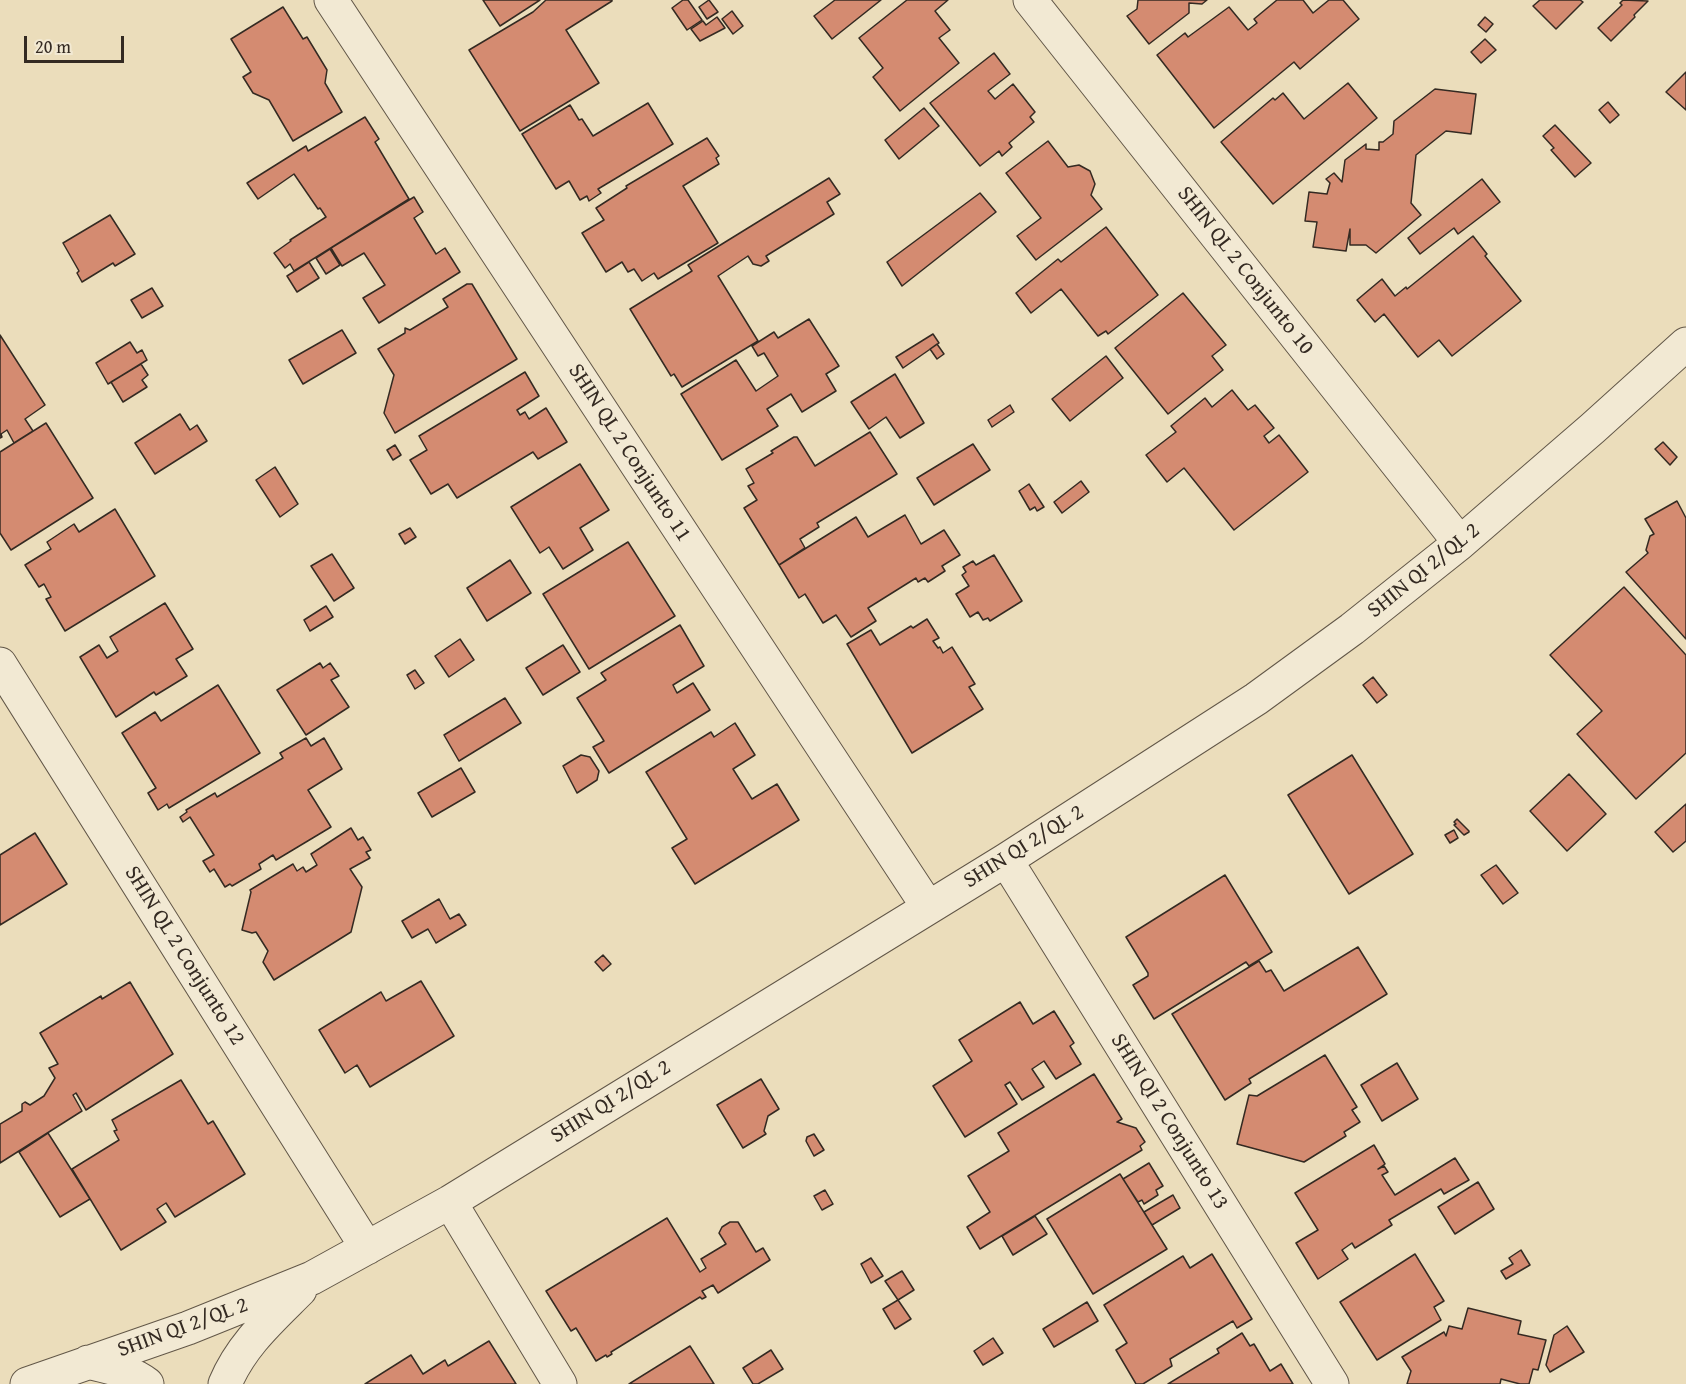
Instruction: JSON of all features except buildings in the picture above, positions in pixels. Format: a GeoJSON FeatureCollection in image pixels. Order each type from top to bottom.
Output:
{"type":"FeatureCollection","features":[{"type":"Feature","properties":{"kind":"street","name":"SHIN QL 2 Conjunto 11"},"geometry":{"type":"LineString","coordinates":[[331,0],[928,907]]}},
{"type":"Feature","properties":{"kind":"street","name":"SHIN QL 2 Conjunto 10"},"geometry":{"type":"LineString","coordinates":[[1030,0],[1460,543]]}},
{"type":"Feature","properties":{"kind":"street","name":"SHIN QI 2/QL 2"},"geometry":{"type":"LineString","coordinates":[[27,1384],[188,1328],[312,1278],[450,1202],[1006,860],[1256,699],[1352,629],[1460,543],[1686,344]]}},
{"type":"Feature","properties":{"kind":"street","name":"SHIN QL 2 Conjunto 12"},"geometry":{"type":"LineString","coordinates":[[0,664],[367,1248]]}},
{"type":"Feature","properties":{"kind":"street","name":"SHIN QI 2 Conjunto 13"},"geometry":{"type":"LineString","coordinates":[[1006,860],[1332,1384]]}},
{"type":"Feature","properties":{"kind":"street"},"geometry":{"type":"LineString","coordinates":[[450,1202],[560,1384]]}},
{"type":"Feature","properties":{"kind":"street","name":"SHIN QI 2/QL 2"},"geometry":{"type":"LineString","coordinates":[[225,1384],[238,1357],[256,1333],[312,1278]]}},
{"type":"Feature","properties":{"kind":"street"},"geometry":{"type":"LineString","coordinates":[[88,1362],[138,1377],[147,1384]]}}]}
